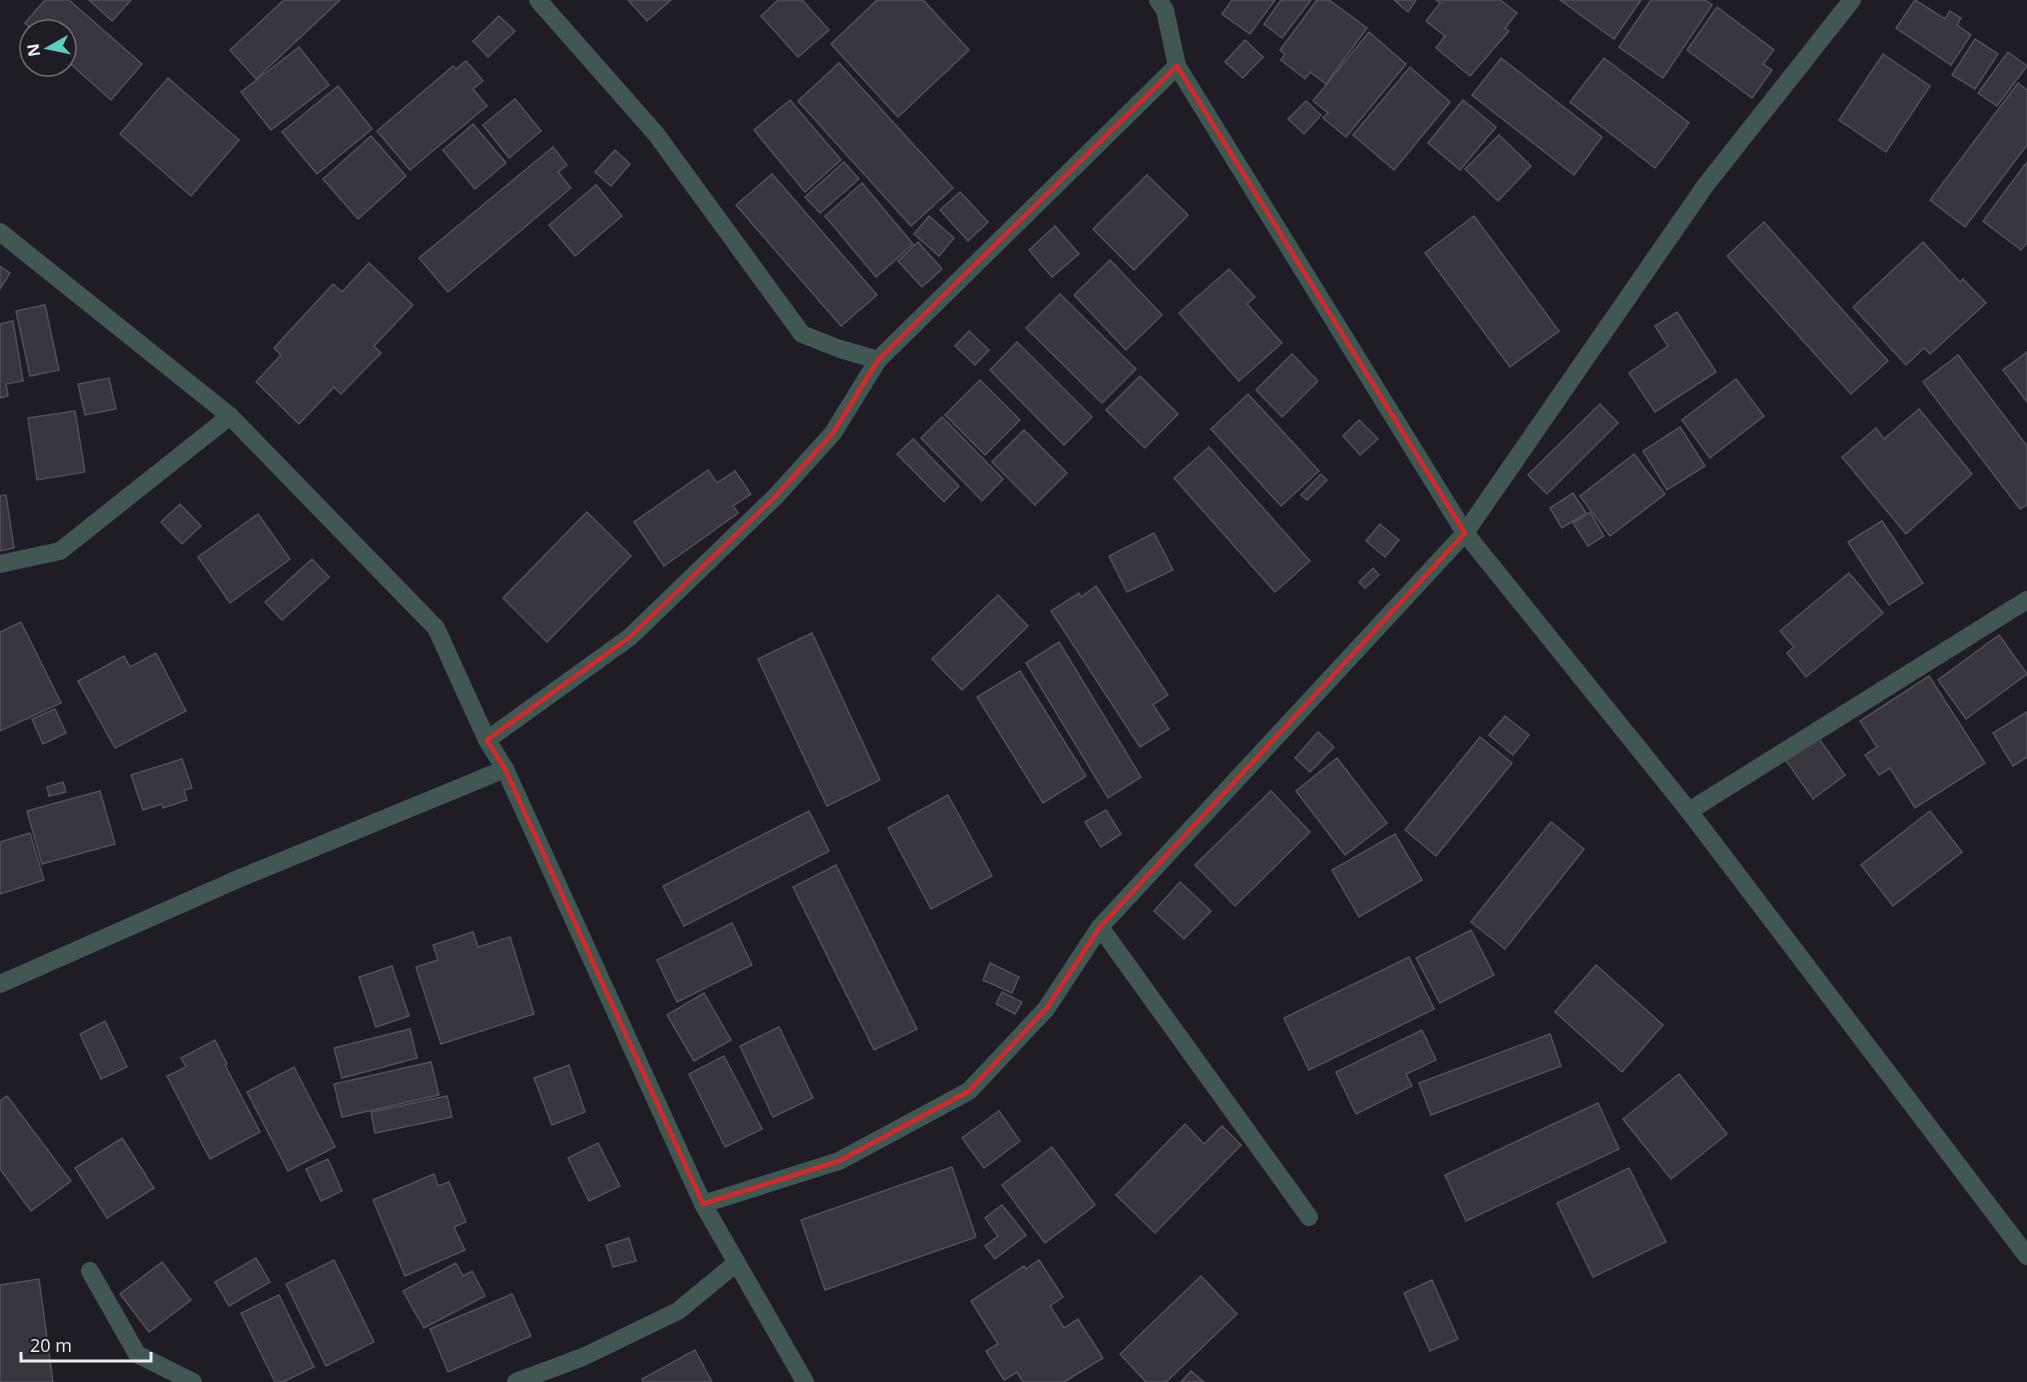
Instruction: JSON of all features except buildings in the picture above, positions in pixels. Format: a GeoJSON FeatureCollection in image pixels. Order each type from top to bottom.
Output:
{"type":"FeatureCollection","features":[{"type":"Feature","properties":{"kind":"street"},"geometry":{"type":"LineString","coordinates":[[538,0],[656,134],[802,334],[840,349],[878,360]]}},
{"type":"Feature","properties":{"kind":"street"},"geometry":{"type":"LineString","coordinates":[[703,1204],[839,1161],[969,1090],[1046,1009],[1100,927],[1465,533],[1705,186],[1852,0]]}},
{"type":"Feature","properties":{"kind":"street"},"geometry":{"type":"LineString","coordinates":[[1166,3],[1177,66],[1465,533],[1689,811],[2027,1256]]}},
{"type":"Feature","properties":{"kind":"street"},"geometry":{"type":"LineString","coordinates":[[486,740],[630,637],[776,496],[833,433],[878,360],[1177,66]]}},
{"type":"Feature","properties":{"kind":"street"},"geometry":{"type":"LineString","coordinates":[[0,232],[230,416],[436,628],[486,740],[505,769],[703,1204],[735,1264],[805,1382]]}},
{"type":"Feature","properties":{"kind":"street"},"geometry":{"type":"LineString","coordinates":[[0,564],[60,551],[230,416]]}},
{"type":"Feature","properties":{"kind":"street"},"geometry":{"type":"LineString","coordinates":[[1689,811],[2027,600]]}},
{"type":"Feature","properties":{"kind":"street"},"geometry":{"type":"LineString","coordinates":[[0,984],[238,879],[505,769]]}},
{"type":"Feature","properties":{"kind":"street"},"geometry":{"type":"LineString","coordinates":[[1100,927],[1309,1217]]}},
{"type":"Feature","properties":{"kind":"street"},"geometry":{"type":"LineString","coordinates":[[516,1382],[584,1357],[678,1311],[735,1264]]}},
{"type":"Feature","properties":{"kind":"street"},"geometry":{"type":"LineString","coordinates":[[90,1271],[137,1354],[193,1382]]}},
{"type":"Feature","properties":{"kind":"highlighted area"},"geometry":{"type":"Polygon","coordinates":[[[1177,66],[1465,533],[1100,927],[1046,1009],[969,1091],[839,1161],[703,1204],[505,769],[487,740],[630,637],[776,496],[833,433],[878,360],[1177,66]]]}}]}
